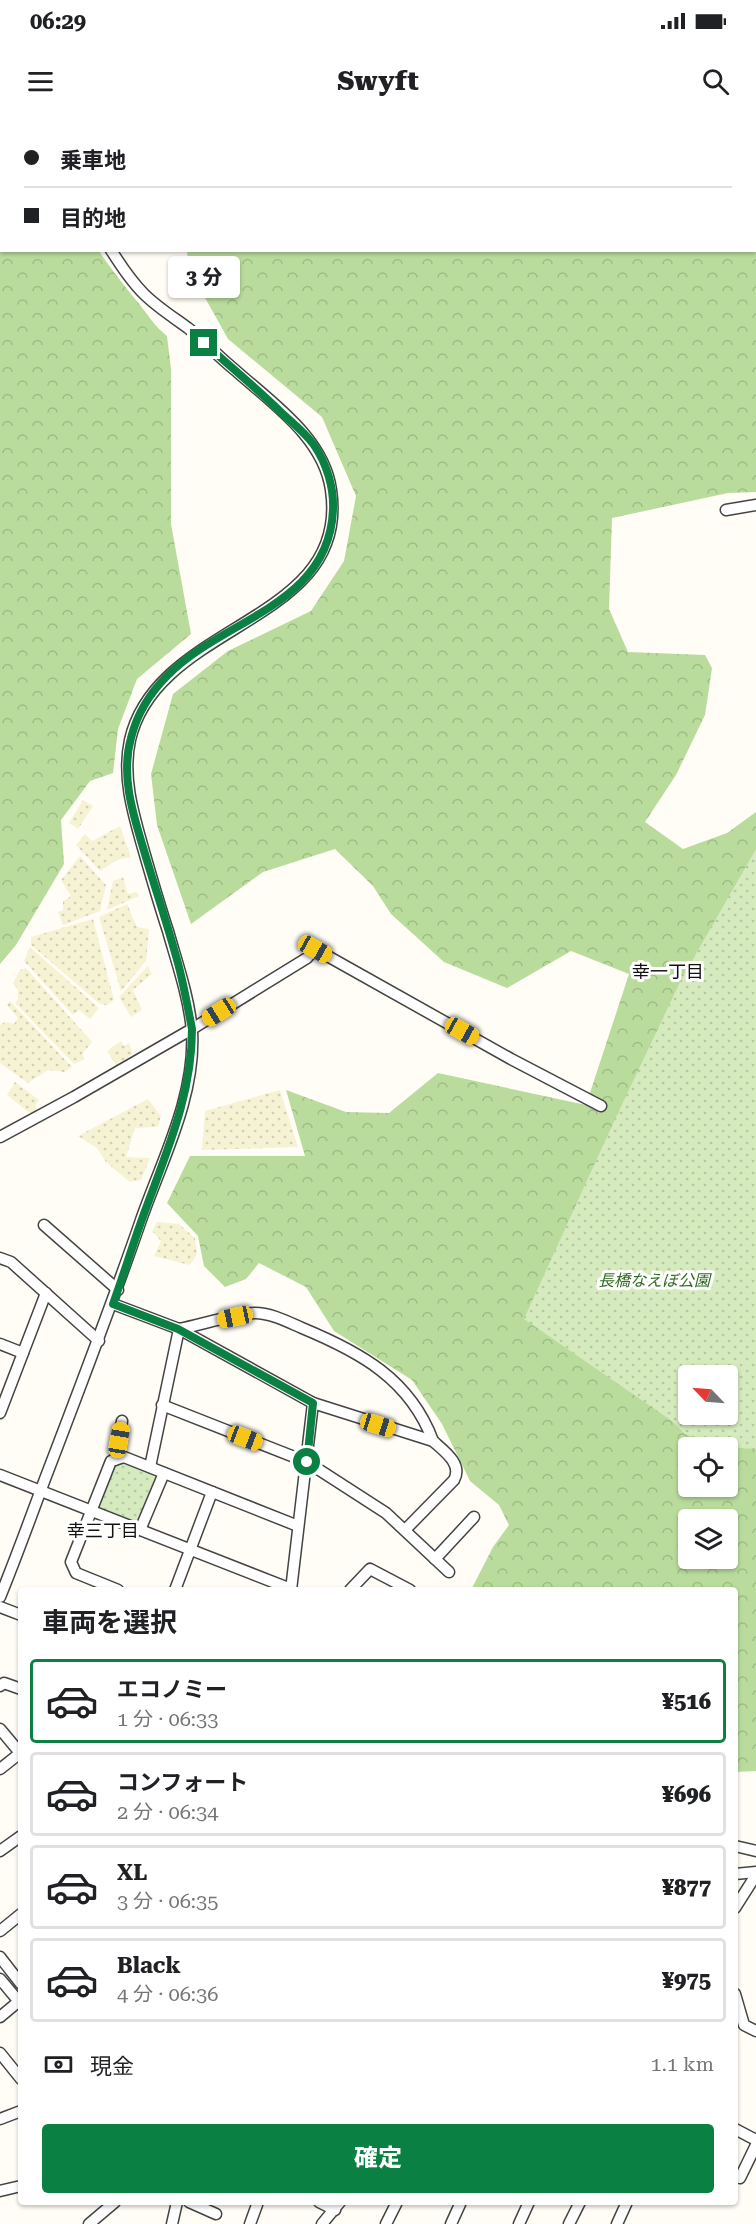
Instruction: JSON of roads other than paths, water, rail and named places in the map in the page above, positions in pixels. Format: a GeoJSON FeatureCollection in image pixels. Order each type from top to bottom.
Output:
{"type":"FeatureCollection","features":[{"type":"Feature","properties":{"kind":"street"},"geometry":{"type":"LineString","coordinates":[[0,1597],[113,1304],[179,1116],[191,1065],[192,1029],[179,967],[127,783],[130,740],[144,704],[168,675],[198,652],[274,604],[308,575],[318,561],[330,533],[333,505],[331,486],[320,455],[306,436],[190,330],[146,296],[112,252]]}},
{"type":"Feature","properties":{"kind":"street"},"geometry":{"type":"LineString","coordinates":[[726,510],[756,505]]}},
{"type":"Feature","properties":{"kind":"street"},"geometry":{"type":"LineString","coordinates":[[0,1137],[192,1029],[315,949],[601,1106]]}},
{"type":"Feature","properties":{"kind":"street"},"geometry":{"type":"LineString","coordinates":[[44,1225],[118,1290]]}},
{"type":"Feature","properties":{"kind":"street"},"geometry":{"type":"LineString","coordinates":[[0,1258],[11,1262],[99,1341]]}},
{"type":"Feature","properties":{"kind":"street"},"geometry":{"type":"LineString","coordinates":[[0,1413],[46,1293]]}},
{"type":"Feature","properties":{"kind":"street"},"geometry":{"type":"LineString","coordinates":[[113,1304],[178,1329],[313,1403],[433,1441],[447,1453],[457,1467],[458,1473],[405,1530]]}},
{"type":"Feature","properties":{"kind":"street"},"geometry":{"type":"LineString","coordinates":[[178,1329],[254,1313],[267,1314],[329,1339],[369,1360],[402,1389],[428,1426],[433,1441]]}},
{"type":"Feature","properties":{"kind":"street"},"geometry":{"type":"LineString","coordinates":[[150,1467],[178,1329]]}},
{"type":"Feature","properties":{"kind":"street"},"geometry":{"type":"LineString","coordinates":[[0,1344],[23,1353]]}},
{"type":"Feature","properties":{"kind":"street"},"geometry":{"type":"LineString","coordinates":[[291,1587],[313,1403]]}},
{"type":"Feature","properties":{"kind":"street"},"geometry":{"type":"LineString","coordinates":[[162,1405],[307,1462],[386,1513],[449,1572]]}},
{"type":"Feature","properties":{"kind":"street"},"geometry":{"type":"LineString","coordinates":[[115,1460],[122,1421]]}},
{"type":"Feature","properties":{"kind":"street"},"geometry":{"type":"LineString","coordinates":[[111,1587],[76,1573],[71,1562],[111,1461],[124,1457],[298,1526]]}},
{"type":"Feature","properties":{"kind":"street"},"geometry":{"type":"LineString","coordinates":[[140,1530],[164,1473]]}},
{"type":"Feature","properties":{"kind":"street"},"geometry":{"type":"LineString","coordinates":[[0,1475],[286,1587]]}},
{"type":"Feature","properties":{"kind":"street"},"geometry":{"type":"LineString","coordinates":[[176,1587],[212,1492]]}},
{"type":"Feature","properties":{"kind":"street"},"geometry":{"type":"LineString","coordinates":[[435,1559],[474,1517]]}},
{"type":"Feature","properties":{"kind":"street"},"geometry":{"type":"LineString","coordinates":[[353,1587],[370,1569],[404,1587]]}},
{"type":"Feature","properties":{"kind":"street"},"geometry":{"type":"LineString","coordinates":[[0,1606],[18,1614]]}},
{"type":"Feature","properties":{"kind":"street"},"geometry":{"type":"LineString","coordinates":[[0,1686],[4,1683],[18,1688]]}},
{"type":"Feature","properties":{"kind":"street"},"geometry":{"type":"LineString","coordinates":[[0,1729],[18,1752]]}},
{"type":"Feature","properties":{"kind":"street"},"geometry":{"type":"LineString","coordinates":[[0,1768],[18,1755]]}},
{"type":"Feature","properties":{"kind":"street"},"geometry":{"type":"LineString","coordinates":[[0,1851],[18,1838]]}},
{"type":"Feature","properties":{"kind":"street"},"geometry":{"type":"LineString","coordinates":[[738,1847],[756,1851]]}},
{"type":"Feature","properties":{"kind":"street"},"geometry":{"type":"LineString","coordinates":[[738,1874],[756,1873]]}},
{"type":"Feature","properties":{"kind":"street"},"geometry":{"type":"LineString","coordinates":[[738,1903],[756,1873]]}},
{"type":"Feature","properties":{"kind":"street"},"geometry":{"type":"LineString","coordinates":[[0,1931],[18,1916]]}},
{"type":"Feature","properties":{"kind":"street"},"geometry":{"type":"LineString","coordinates":[[0,1957],[18,1980]]}},
{"type":"Feature","properties":{"kind":"street"},"geometry":{"type":"LineString","coordinates":[[0,1979],[18,2002]]}},
{"type":"Feature","properties":{"kind":"street"},"geometry":{"type":"LineString","coordinates":[[0,2017],[18,2004]]}},
{"type":"Feature","properties":{"kind":"street"},"geometry":{"type":"LineString","coordinates":[[739,2018],[744,2025],[756,2031]]}},
{"type":"Feature","properties":{"kind":"street"},"geometry":{"type":"LineString","coordinates":[[0,2053],[18,2075]]}},
{"type":"Feature","properties":{"kind":"street"},"geometry":{"type":"LineString","coordinates":[[0,2119],[18,2112]]}},
{"type":"Feature","properties":{"kind":"street"},"geometry":{"type":"LineString","coordinates":[[738,2131],[756,2142],[740,2178]]}},
{"type":"Feature","properties":{"kind":"street"},"geometry":{"type":"LineString","coordinates":[[0,2190],[18,2187]]}},
{"type":"Feature","properties":{"kind":"street"},"geometry":{"type":"LineString","coordinates":[[89,2224],[111,2205]]}},
{"type":"Feature","properties":{"kind":"street"},"geometry":{"type":"LineString","coordinates":[[172,2224],[176,2205]]}},
{"type":"Feature","properties":{"kind":"street"},"geometry":{"type":"LineString","coordinates":[[196,2205],[216,2214]]}},
{"type":"Feature","properties":{"kind":"street"},"geometry":{"type":"LineString","coordinates":[[250,2224],[257,2205]]}},
{"type":"Feature","properties":{"kind":"street"},"geometry":{"type":"LineString","coordinates":[[386,2224],[395,2205]]}},
{"type":"Feature","properties":{"kind":"street"},"geometry":{"type":"LineString","coordinates":[[451,2224],[460,2205]]}},
{"type":"Feature","properties":{"kind":"street"},"geometry":{"type":"LineString","coordinates":[[519,2224],[528,2205]]}},
{"type":"Feature","properties":{"kind":"street"},"geometry":{"type":"LineString","coordinates":[[570,2224],[579,2205]]}},
{"type":"Feature","properties":{"kind":"street"},"geometry":{"type":"LineString","coordinates":[[617,2224],[626,2205]]}},
{"type":"Feature","properties":{"kind":"street"},"geometry":{"type":"LineString","coordinates":[[322,2224],[338,2206]]}},
{"type":"Feature","properties":{"kind":"district","name":"幸一丁目"},"geometry":{"type":"Point","coordinates":[668,972]}},
{"type":"Feature","properties":{"kind":"district","name":"幸三丁目"},"geometry":{"type":"Point","coordinates":[103,1531]}},
{"type":"Feature","properties":{"kind":"park label","name":"長橋なえぼ公園"},"geometry":{"type":"Point","coordinates":[654,1280]}}]}
